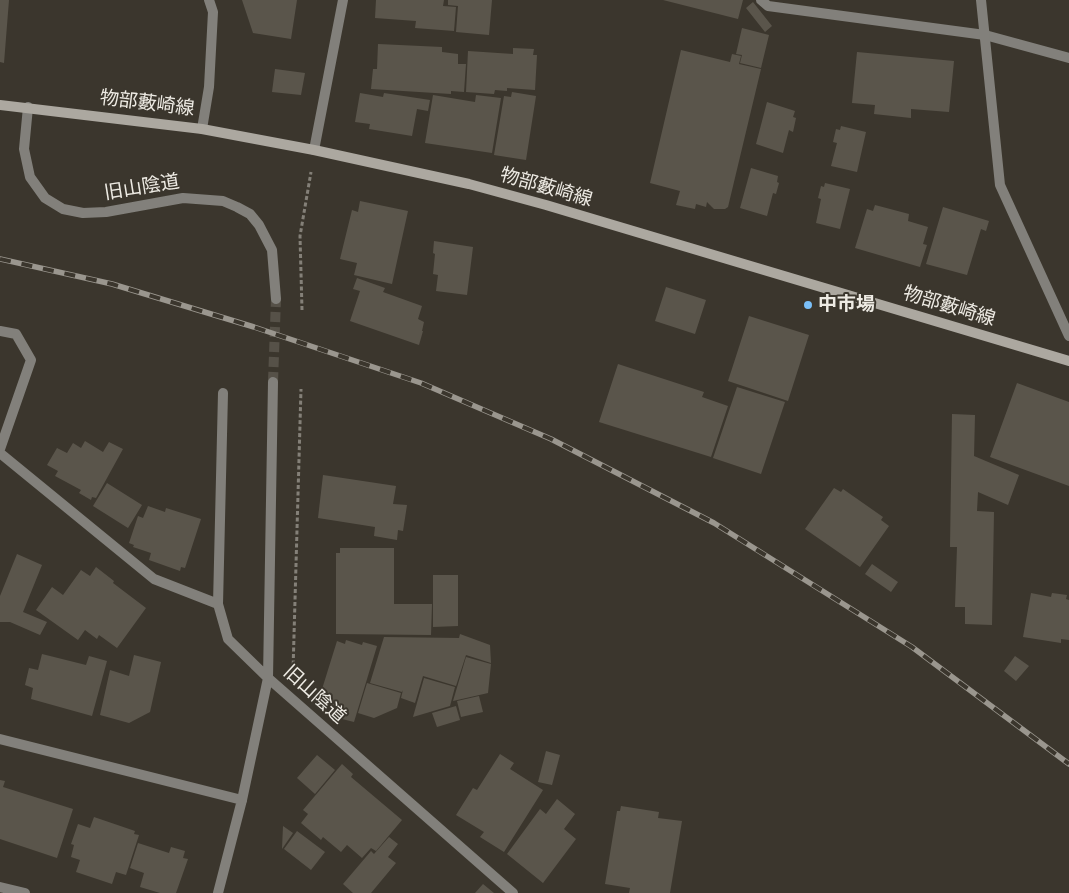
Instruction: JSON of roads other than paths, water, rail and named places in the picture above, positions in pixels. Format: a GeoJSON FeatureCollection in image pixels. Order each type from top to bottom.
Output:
{"type":"FeatureCollection","features":[{"type":"Feature","properties":{"kind":"main road","name":"物部藪崎線"},"geometry":{"type":"LineString","coordinates":[[0,105],[202,129],[314,150],[469,184],[546,205],[1069,361]]}},
{"type":"Feature","properties":{"kind":"street"},"geometry":{"type":"LineString","coordinates":[[202,129],[209,87],[213,12],[209,0]]}},
{"type":"Feature","properties":{"kind":"street"},"geometry":{"type":"LineString","coordinates":[[314,150],[343,0]]}},
{"type":"Feature","properties":{"kind":"street"},"geometry":{"type":"LineString","coordinates":[[762,0],[768,6],[985,35],[1069,58]]}},
{"type":"Feature","properties":{"kind":"street"},"geometry":{"type":"LineString","coordinates":[[981,0],[1000,185],[1069,336]]}},
{"type":"Feature","properties":{"kind":"street","name":"旧山陰道"},"geometry":{"type":"LineString","coordinates":[[28,108],[24,149],[30,177],[45,198],[63,209],[83,214],[106,212],[183,198],[223,201],[237,207],[250,214],[259,225],[272,250],[276,299]]}},
{"type":"Feature","properties":{"kind":"street"},"geometry":{"type":"LineString","coordinates":[[0,331],[16,334],[31,360],[0,449]]}},
{"type":"Feature","properties":{"kind":"street","name":"旧山陰道"},"geometry":{"type":"LineString","coordinates":[[273,382],[268,678],[513,893]]}},
{"type":"Feature","properties":{"kind":"street"},"geometry":{"type":"LineString","coordinates":[[218,893],[242,800],[268,678],[228,639],[218,604],[223,393]]}},
{"type":"Feature","properties":{"kind":"street"},"geometry":{"type":"LineString","coordinates":[[0,453],[154,579],[218,604]]}},
{"type":"Feature","properties":{"kind":"street"},"geometry":{"type":"LineString","coordinates":[[0,739],[242,800]]}},
{"type":"Feature","properties":{"kind":"street"},"geometry":{"type":"LineString","coordinates":[[0,887],[25,893]]}},
{"type":"Feature","properties":{"kind":"tunnel"},"geometry":{"type":"LineString","coordinates":[[273,382],[276,299]]}},
{"type":"Feature","properties":{"kind":"railway"},"geometry":{"type":"LineString","coordinates":[[0,259],[112,284],[254,327],[421,383],[551,439],[714,523],[912,647],[1069,764]]}},
{"type":"Feature","properties":{"kind":"place","name":"中市場"},"geometry":{"type":"Point","coordinates":[808,305]}}]}
